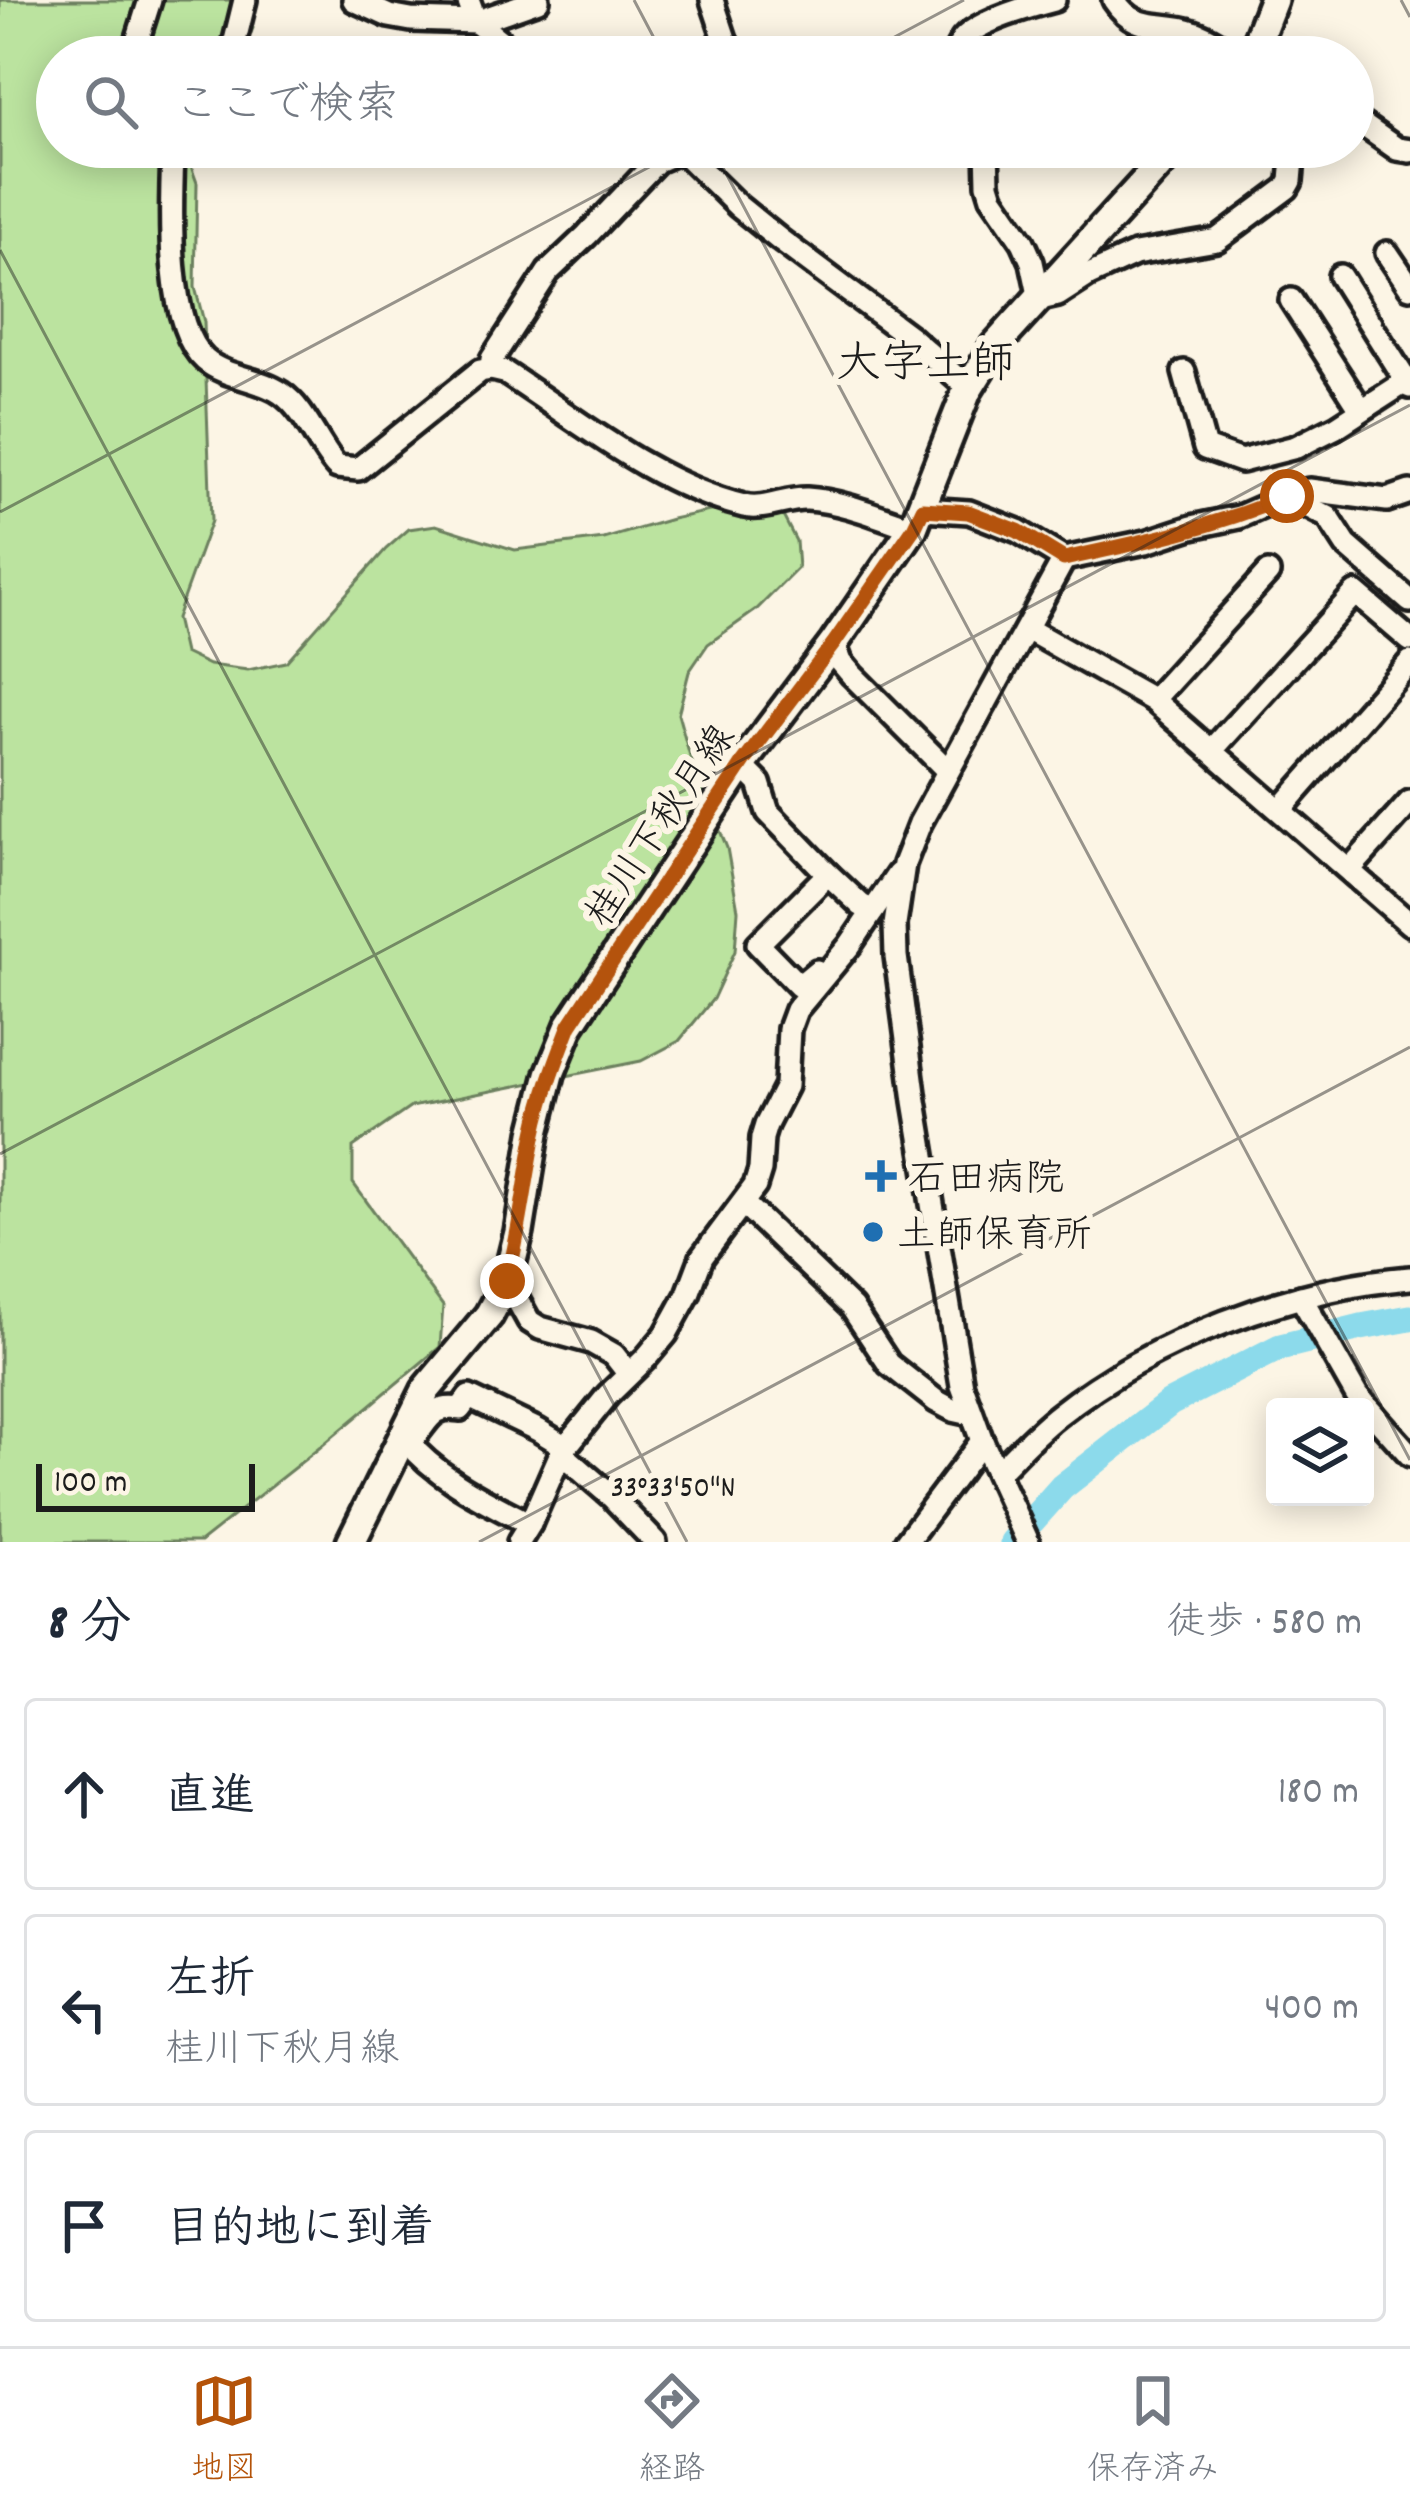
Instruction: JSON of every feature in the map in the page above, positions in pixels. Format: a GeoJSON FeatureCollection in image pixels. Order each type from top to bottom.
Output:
{"type":"FeatureCollection","features":[{"type":"Feature","properties":{"kind":"main road"},"geometry":{"type":"LineString","coordinates":[[1259,36],[1273,0]]}},
{"type":"Feature","properties":{"kind":"main road","name":"桂川下秋月線"},"geometry":{"type":"LineString","coordinates":[[351,1542],[406,1441],[426,1390],[490,1315],[507,1281],[520,1232],[535,1133],[550,1074],[570,1025],[742,766],[834,643],[918,518],[970,385],[995,346],[1157,168]]}},
{"type":"Feature","properties":{"kind":"street"},"geometry":{"type":"LineString","coordinates":[[137,36],[151,0]]}},
{"type":"Feature","properties":{"kind":"street"},"geometry":{"type":"LineString","coordinates":[[236,36],[245,0]]}},
{"type":"Feature","properties":{"kind":"street"},"geometry":{"type":"LineString","coordinates":[[354,0],[411,20],[538,0]]}},
{"type":"Feature","properties":{"kind":"street"},"geometry":{"type":"LineString","coordinates":[[712,0],[724,36]]}},
{"type":"Feature","properties":{"kind":"street"},"geometry":{"type":"LineString","coordinates":[[966,36],[1054,0]]}},
{"type":"Feature","properties":{"kind":"street"},"geometry":{"type":"LineString","coordinates":[[1114,0],[1134,21],[1201,36]]}},
{"type":"Feature","properties":{"kind":"street"},"geometry":{"type":"LineString","coordinates":[[472,11],[498,36]]}},
{"type":"Feature","properties":{"kind":"street"},"geometry":{"type":"LineString","coordinates":[[1374,133],[1396,149],[1410,151]]}},
{"type":"Feature","properties":{"kind":"street"},"geometry":{"type":"LineString","coordinates":[[170,168],[172,268],[193,345],[214,367],[280,392],[337,467],[358,469],[480,371],[491,369],[504,372],[616,449],[717,498],[750,508],[800,499],[824,501],[918,518],[968,512],[1018,531],[1064,559],[1239,517],[1309,490],[1387,500],[1410,492]]}},
{"type":"Feature","properties":{"kind":"street"},"geometry":{"type":"LineString","coordinates":[[491,369],[492,359],[548,272],[650,168]]}},
{"type":"Feature","properties":{"kind":"street"},"geometry":{"type":"LineString","coordinates":[[703,168],[766,229],[970,385]]}},
{"type":"Feature","properties":{"kind":"street"},"geometry":{"type":"LineString","coordinates":[[988,168],[992,197],[1023,242],[1040,298],[1058,295],[1135,254],[1217,240],[1287,188],[1292,168]]}},
{"type":"Feature","properties":{"kind":"street"},"geometry":{"type":"LineString","coordinates":[[1387,253],[1410,287]]}},
{"type":"Feature","properties":{"kind":"street"},"geometry":{"type":"LineString","coordinates":[[1184,373],[1205,448],[1241,461],[1296,447],[1409,383],[1340,276]]}},
{"type":"Feature","properties":{"kind":"street"},"geometry":{"type":"LineString","coordinates":[[1292,300],[1361,409]]}},
{"type":"Feature","properties":{"kind":"street"},"geometry":{"type":"LineString","coordinates":[[1287,496],[1328,517],[1346,545],[1410,601]]}},
{"type":"Feature","properties":{"kind":"street"},"geometry":{"type":"LineString","coordinates":[[655,1542],[564,1450],[538,1430],[469,1397],[460,1409],[438,1409],[406,1441],[422,1460],[525,1533],[564,1450],[666,1334],[702,1257],[755,1186],[766,1125],[786,1086],[789,1029],[796,1010],[904,864],[947,770],[1064,559]]}},
{"type":"Feature","properties":{"kind":"street"},"geometry":{"type":"LineString","coordinates":[[1213,749],[1372,570]]}},
{"type":"Feature","properties":{"kind":"street"},"geometry":{"type":"LineString","coordinates":[[1153,700],[1268,573]]}},
{"type":"Feature","properties":{"kind":"street"},"geometry":{"type":"LineString","coordinates":[[1355,592],[1410,640]]}},
{"type":"Feature","properties":{"kind":"street"},"geometry":{"type":"LineString","coordinates":[[1027,629],[1153,700],[1410,924]]}},
{"type":"Feature","properties":{"kind":"street"},"geometry":{"type":"LineString","coordinates":[[834,643],[852,675],[947,770]]}},
{"type":"Feature","properties":{"kind":"street"},"geometry":{"type":"LineString","coordinates":[[1281,809],[1410,662]]}},
{"type":"Feature","properties":{"kind":"street"},"geometry":{"type":"LineString","coordinates":[[742,766],[759,783],[768,812],[828,874],[873,911]]}},
{"type":"Feature","properties":{"kind":"street"},"geometry":{"type":"LineString","coordinates":[[1349,870],[1410,802]]}},
{"type":"Feature","properties":{"kind":"street"},"geometry":{"type":"LineString","coordinates":[[904,864],[895,925],[896,956],[934,1229],[962,1386],[1028,1542]]}},
{"type":"Feature","properties":{"kind":"street"},"geometry":{"type":"LineString","coordinates":[[828,874],[758,944],[799,986],[814,971],[829,970]]}},
{"type":"Feature","properties":{"kind":"street"},"geometry":{"type":"LineString","coordinates":[[744,1204],[852,1308],[890,1364],[936,1401],[971,1414]]}},
{"type":"Feature","properties":{"kind":"street"},"geometry":{"type":"LineString","coordinates":[[997,1473],[1059,1414],[1189,1337],[1337,1287],[1410,1278]]}},
{"type":"Feature","properties":{"kind":"street"},"geometry":{"type":"LineString","coordinates":[[507,1281],[530,1321],[591,1342],[614,1355],[628,1373]]}},
{"type":"Feature","properties":{"kind":"street"},"geometry":{"type":"LineString","coordinates":[[1303,1301],[1364,1406],[1410,1455]]}},
{"type":"Feature","properties":{"kind":"street"},"geometry":{"type":"LineString","coordinates":[[906,1542],[982,1442]]}},
{"type":"Feature","properties":{"kind":"green space"},"geometry":{"type":"Polygon","coordinates":[[[0,0],[240,0],[253,28],[250,36],[36,36],[36,168],[192,168],[197,183],[195,287],[204,322],[211,521],[176,618],[184,653],[209,665],[248,670],[286,662],[386,549],[409,529],[436,525],[515,550],[604,539],[752,502],[781,512],[796,541],[798,568],[756,610],[708,644],[689,672],[678,714],[727,848],[738,910],[735,951],[713,999],[679,1041],[641,1061],[411,1107],[353,1147],[353,1183],[443,1306],[440,1347],[200,1542],[0,1542],[0,0]]]}},
{"type":"Feature","properties":{"kind":"waterway"},"geometry":{"type":"LineString","coordinates":[[1013,1542],[1062,1487],[1170,1403],[1280,1347],[1410,1318]]}},
{"type":"Feature","properties":{"kind":"place","name":"石田病院"},"geometry":{"type":"Point","coordinates":[881,1176]}},
{"type":"Feature","properties":{"kind":"place","name":"土師保育所"},"geometry":{"type":"Point","coordinates":[873,1232]}},
{"type":"Feature","properties":{"kind":"district","name":"大字土師"},"geometry":{"type":"Point","coordinates":[926,360]}},
{"type":"Feature","properties":{"kind":"route"},"geometry":{"type":"LineString","coordinates":[[507,1281],[520,1232],[535,1133],[550,1074],[570,1025],[744,762],[834,643],[923,509],[968,512],[1018,531],[1064,559],[1239,517],[1287,496]]}}]}
